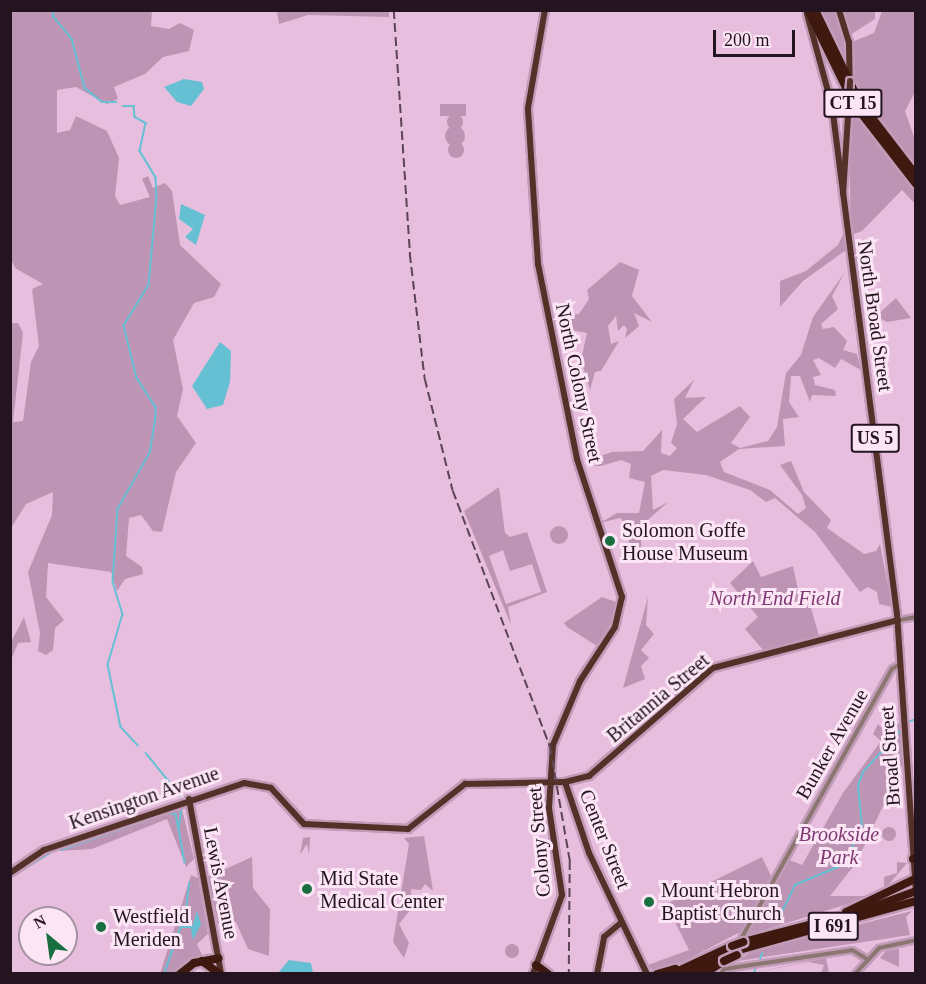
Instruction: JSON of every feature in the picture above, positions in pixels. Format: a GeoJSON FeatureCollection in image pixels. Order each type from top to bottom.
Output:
{"type":"FeatureCollection","features":[{"type":"Feature","properties":{"kind":"highway","name":"CT 15"},"geometry":{"type":"LineString","coordinates":[[807,10],[854,104],[915,184]]}},
{"type":"Feature","properties":{"kind":"highway","name":"CT 15"},"geometry":{"type":"LineString","coordinates":[[815,10],[858,101],[915,175]]}},
{"type":"Feature","properties":{"kind":"highway"},"geometry":{"type":"LineString","coordinates":[[823,921],[915,879]]}},
{"type":"Feature","properties":{"kind":"highway","name":"I 691"},"geometry":{"type":"LineString","coordinates":[[672,974],[724,965],[743,942],[823,921],[914,892]]}},
{"type":"Feature","properties":{"kind":"highway","name":"I 691"},"geometry":{"type":"LineString","coordinates":[[687,970],[736,950],[914,902]]}},
{"type":"Feature","properties":{"kind":"highway"},"geometry":{"type":"LineString","coordinates":[[180,974],[201,961],[219,958]]}},
{"type":"Feature","properties":{"kind":"highway"},"geometry":{"type":"LineString","coordinates":[[201,961],[221,974]]}},
{"type":"Feature","properties":{"kind":"highway"},"geometry":{"type":"LineString","coordinates":[[704,974],[724,965]]}},
{"type":"Feature","properties":{"kind":"highway"},"geometry":{"type":"LineString","coordinates":[[535,969],[548,974]]}},
{"type":"Feature","properties":{"kind":"highway"},"geometry":{"type":"LineString","coordinates":[[657,974],[687,970]]}},
{"type":"Feature","properties":{"kind":"main road","name":"North Colony Street"},"geometry":{"type":"LineString","coordinates":[[545,10],[528,108],[540,274],[579,467],[622,597],[615,627],[581,680],[554,740]]}},
{"type":"Feature","properties":{"kind":"main road","name":"North Broad Street"},"geometry":{"type":"LineString","coordinates":[[807,10],[830,92],[841,154],[843,194],[898,620]]}},
{"type":"Feature","properties":{"kind":"main road","name":"North Broad Street"},"geometry":{"type":"LineString","coordinates":[[838,10],[849,40],[850,81],[841,154]]}},
{"type":"Feature","properties":{"kind":"main road","name":"Broad Street"},"geometry":{"type":"LineString","coordinates":[[898,620],[914,859],[914,892]]}},
{"type":"Feature","properties":{"kind":"main road","name":"Britannia Street"},"geometry":{"type":"LineString","coordinates":[[549,781],[565,782],[594,773],[713,668],[898,620]]}},
{"type":"Feature","properties":{"kind":"main road","name":"Colony Street"},"geometry":{"type":"LineString","coordinates":[[535,969],[562,895],[549,781],[554,740]]}},
{"type":"Feature","properties":{"kind":"main road","name":"Kensington Avenue"},"geometry":{"type":"LineString","coordinates":[[10,873],[44,850],[189,799],[257,783],[274,791],[304,824],[398,831],[417,826],[465,783],[549,781]]}},
{"type":"Feature","properties":{"kind":"main road","name":"Center Street"},"geometry":{"type":"LineString","coordinates":[[565,782],[589,853],[647,974]]}},
{"type":"Feature","properties":{"kind":"main road","name":"Lewis Avenue"},"geometry":{"type":"LineString","coordinates":[[189,799],[221,974]]}},
{"type":"Feature","properties":{"kind":"main road"},"geometry":{"type":"LineString","coordinates":[[597,974],[603,937],[622,922]]}},
{"type":"Feature","properties":{"kind":"street"},"geometry":{"type":"LineString","coordinates":[[898,620],[915,617]]}},
{"type":"Feature","properties":{"kind":"street","name":"Bunker Avenue"},"geometry":{"type":"LineString","coordinates":[[724,965],[892,669],[901,664]]}},
{"type":"Feature","properties":{"kind":"street"},"geometry":{"type":"LineString","coordinates":[[855,974],[882,946],[915,940]]}},
{"type":"Feature","properties":{"kind":"street"},"geometry":{"type":"LineString","coordinates":[[724,965],[758,965],[852,950],[867,959]]}},
{"type":"Feature","properties":{"kind":"green space"},"geometry":{"type":"Polygon","coordinates":[[[11,10],[152,11],[151,26],[169,29],[180,23],[194,30],[189,51],[163,57],[145,74],[114,87],[118,99],[107,104],[76,87],[57,90],[57,133],[70,130],[76,116],[107,131],[119,158],[115,196],[120,205],[150,197],[142,179],[148,176],[153,188],[165,183],[172,191],[180,245],[221,284],[214,297],[194,303],[173,340],[183,389],[177,416],[196,443],[176,472],[162,532],[153,531],[141,515],[129,518],[126,556],[142,567],[143,574],[125,579],[117,591],[111,572],[48,563],[46,597],[64,620],[55,628],[53,650],[46,655],[38,651],[40,633],[28,572],[52,515],[53,492],[26,504],[11,528],[11,323],[18,323],[23,333],[13,422],[23,421],[31,362],[39,346],[32,289],[43,284],[15,268],[11,259],[11,10]]]}},
{"type":"Feature","properties":{"kind":"green space"},"geometry":{"type":"Polygon","coordinates":[[[277,11],[389,11],[389,17],[308,15],[279,24],[277,11]]]}},
{"type":"Feature","properties":{"kind":"green space"},"geometry":{"type":"Polygon","coordinates":[[[817,11],[835,11],[842,24],[848,75],[817,11]]]}},
{"type":"Feature","properties":{"kind":"green space"},"geometry":{"type":"Polygon","coordinates":[[[842,11],[875,11],[875,19],[850,35],[842,11]]]}},
{"type":"Feature","properties":{"kind":"green space"},"geometry":{"type":"Polygon","coordinates":[[[882,11],[915,11],[915,92],[905,111],[915,140],[915,169],[853,82],[852,42],[874,33],[882,11]]]}},
{"type":"Feature","properties":{"kind":"green space"},"geometry":{"type":"Polygon","coordinates":[[[440,104],[466,104],[466,116],[440,116],[440,104]]]}},
{"type":"Feature","properties":{"kind":"green space"},"geometry":{"type":"Polygon","coordinates":[[[854,112],[915,190],[916,205],[902,190],[862,231],[851,235],[849,150],[854,112]]]}},
{"type":"Feature","properties":{"kind":"green space"},"geometry":{"type":"Polygon","coordinates":[[[455,114],[461,116],[463,122],[461,128],[455,130],[449,128],[447,122],[449,116],[455,114]]]}},
{"type":"Feature","properties":{"kind":"green space"},"geometry":{"type":"Polygon","coordinates":[[[455,126],[462,129],[465,136],[462,143],[455,146],[448,143],[445,136],[448,129],[455,126]]]}},
{"type":"Feature","properties":{"kind":"green space"},"geometry":{"type":"Polygon","coordinates":[[[453,142],[459,142],[464,150],[462,156],[453,158],[448,153],[448,147],[453,142]]]}},
{"type":"Feature","properties":{"kind":"green space"},"geometry":{"type":"Polygon","coordinates":[[[844,232],[846,250],[803,281],[780,307],[780,281],[806,271],[838,245],[844,232]]]}},
{"type":"Feature","properties":{"kind":"green space"},"geometry":{"type":"Polygon","coordinates":[[[620,262],[639,270],[632,296],[652,322],[634,313],[639,326],[625,338],[627,329],[624,325],[618,331],[616,316],[608,326],[611,344],[619,341],[601,371],[595,372],[590,390],[581,360],[587,333],[567,329],[562,317],[579,314],[589,299],[587,290],[620,262]]]}},
{"type":"Feature","properties":{"kind":"green space"},"geometry":{"type":"Polygon","coordinates":[[[845,272],[832,296],[838,309],[821,324],[823,329],[834,327],[847,341],[843,350],[857,354],[861,370],[841,359],[835,368],[819,358],[813,360],[821,375],[813,377],[815,385],[835,390],[836,396],[812,395],[810,402],[800,376],[791,376],[789,402],[799,417],[783,419],[785,446],[739,449],[720,462],[724,472],[770,490],[798,514],[806,508],[802,495],[780,465],[791,461],[804,492],[831,520],[827,528],[864,554],[876,551],[880,544],[892,607],[879,604],[877,592],[868,587],[860,592],[815,532],[775,498],[766,502],[750,490],[706,475],[663,470],[651,476],[653,510],[668,502],[640,527],[642,555],[633,559],[624,522],[620,518],[600,523],[617,513],[639,513],[645,482],[629,478],[631,464],[621,460],[601,466],[588,466],[587,460],[612,452],[643,451],[662,430],[661,453],[670,456],[677,448],[671,443],[677,424],[674,399],[694,380],[685,398],[706,397],[683,419],[697,432],[740,406],[750,417],[731,443],[740,448],[768,441],[777,427],[786,373],[801,355],[813,317],[845,272]]]}},
{"type":"Feature","properties":{"kind":"green space"},"geometry":{"type":"Polygon","coordinates":[[[896,298],[911,318],[887,322],[876,316],[896,298]]]}},
{"type":"Feature","properties":{"kind":"green space"},"geometry":{"type":"Polygon","coordinates":[[[499,487],[505,533],[510,537],[527,532],[547,592],[508,607],[511,625],[464,511],[499,487]],[[503,550],[489,556],[506,604],[541,592],[532,564],[510,571],[503,550]]]}},
{"type":"Feature","properties":{"kind":"green space"},"geometry":{"type":"Polygon","coordinates":[[[555,526],[563,526],[568,531],[566,542],[555,544],[550,539],[550,531],[555,526]]]}},
{"type":"Feature","properties":{"kind":"green space","name":"North End Field"},"geometry":{"type":"Polygon","coordinates":[[[753,561],[761,577],[793,566],[801,604],[811,608],[819,636],[763,650],[745,629],[758,617],[730,583],[753,561]]]}},
{"type":"Feature","properties":{"kind":"green space"},"geometry":{"type":"Polygon","coordinates":[[[618,593],[615,619],[597,646],[564,623],[602,597],[616,602],[618,593]]]}},
{"type":"Feature","properties":{"kind":"green space"},"geometry":{"type":"Polygon","coordinates":[[[648,597],[646,625],[654,634],[641,650],[649,658],[641,666],[645,679],[623,688],[648,597]]]}},
{"type":"Feature","properties":{"kind":"green space"},"geometry":{"type":"Polygon","coordinates":[[[24,617],[31,642],[18,643],[11,660],[11,642],[24,617]]]}},
{"type":"Feature","properties":{"kind":"green space","name":"Brookside Park"},"geometry":{"type":"Polygon","coordinates":[[[895,723],[901,723],[903,764],[856,863],[830,896],[873,896],[748,935],[787,859],[802,865],[843,793],[881,741],[873,734],[878,724],[885,731],[895,723]]]}},
{"type":"Feature","properties":{"kind":"green space"},"geometry":{"type":"Polygon","coordinates":[[[181,805],[194,859],[186,867],[167,819],[92,849],[59,851],[181,805]]]}},
{"type":"Feature","properties":{"kind":"green space"},"geometry":{"type":"Polygon","coordinates":[[[889,827],[894,829],[896,834],[894,839],[889,841],[884,839],[882,834],[884,829],[889,827]]]}},
{"type":"Feature","properties":{"kind":"green space"},"geometry":{"type":"Polygon","coordinates":[[[424,836],[433,891],[425,884],[421,890],[411,889],[411,909],[399,924],[409,943],[404,958],[393,942],[409,844],[404,838],[424,836]]]}},
{"type":"Feature","properties":{"kind":"green space"},"geometry":{"type":"Polygon","coordinates":[[[310,837],[309,855],[307,844],[300,854],[303,838],[310,837]]]}},
{"type":"Feature","properties":{"kind":"green space"},"geometry":{"type":"Polygon","coordinates":[[[252,857],[253,888],[270,909],[269,956],[248,949],[236,922],[218,924],[208,877],[252,857]]]}},
{"type":"Feature","properties":{"kind":"green space"},"geometry":{"type":"Polygon","coordinates":[[[762,857],[771,876],[740,932],[685,961],[653,970],[648,965],[689,950],[666,904],[762,857]]]}},
{"type":"Feature","properties":{"kind":"green space"},"geometry":{"type":"Polygon","coordinates":[[[897,862],[907,863],[884,890],[884,877],[897,873],[897,862]]]}},
{"type":"Feature","properties":{"kind":"green space"},"geometry":{"type":"Polygon","coordinates":[[[191,875],[198,878],[208,934],[197,944],[203,957],[188,961],[176,973],[160,974],[191,875]]]}},
{"type":"Feature","properties":{"kind":"green space"},"geometry":{"type":"Polygon","coordinates":[[[912,911],[906,917],[910,935],[731,962],[758,950],[912,911]]]}},
{"type":"Feature","properties":{"kind":"green space"},"geometry":{"type":"Polygon","coordinates":[[[512,944],[517,946],[519,951],[517,956],[512,958],[507,956],[505,951],[507,946],[512,944]]]}},
{"type":"Feature","properties":{"kind":"green space"},"geometry":{"type":"Polygon","coordinates":[[[899,949],[899,967],[880,958],[886,951],[899,949]]]}},
{"type":"Feature","properties":{"kind":"green space"},"geometry":{"type":"Polygon","coordinates":[[[826,958],[829,973],[821,973],[824,965],[809,962],[751,973],[826,958]]]}},
{"type":"Feature","properties":{"kind":"water"},"geometry":{"type":"Polygon","coordinates":[[[184,79],[202,82],[204,89],[191,106],[177,102],[164,87],[184,79]]]}},
{"type":"Feature","properties":{"kind":"water"},"geometry":{"type":"Polygon","coordinates":[[[181,204],[205,215],[196,245],[185,237],[193,229],[179,219],[181,204]]]}},
{"type":"Feature","properties":{"kind":"water"},"geometry":{"type":"Polygon","coordinates":[[[220,342],[231,351],[230,382],[223,405],[207,409],[192,386],[220,342]]]}},
{"type":"Feature","properties":{"kind":"water"},"geometry":{"type":"Polygon","coordinates":[[[197,911],[201,924],[193,940],[191,930],[197,911]]]}},
{"type":"Feature","properties":{"kind":"water"},"geometry":{"type":"Polygon","coordinates":[[[289,960],[311,963],[313,973],[278,973],[289,960]]]}},
{"type":"Feature","properties":{"kind":"waterway"},"geometry":{"type":"LineString","coordinates":[[55,10],[53,16],[72,39],[85,88],[102,102],[116,102]]}},
{"type":"Feature","properties":{"kind":"waterway"},"geometry":{"type":"LineString","coordinates":[[123,106],[134,106],[135,117],[146,123],[140,151],[156,178],[157,196],[149,285],[124,326],[137,378],[156,407],[156,417],[150,453],[118,509],[113,582],[123,614],[108,665],[121,727],[138,745]]}},
{"type":"Feature","properties":{"kind":"waterway"},"geometry":{"type":"LineString","coordinates":[[908,722],[916,719]]}},
{"type":"Feature","properties":{"kind":"waterway"},"geometry":{"type":"LineString","coordinates":[[780,916],[795,885],[840,866],[848,856],[862,827],[858,786],[863,772],[903,728]]}},
{"type":"Feature","properties":{"kind":"waterway"},"geometry":{"type":"LineString","coordinates":[[146,753],[181,796]]}},
{"type":"Feature","properties":{"kind":"waterway"},"geometry":{"type":"LineString","coordinates":[[182,808],[179,829],[185,862]]}},
{"type":"Feature","properties":{"kind":"waterway"},"geometry":{"type":"LineString","coordinates":[[61,850],[168,813],[176,814],[179,829]]}},
{"type":"Feature","properties":{"kind":"waterway"},"geometry":{"type":"LineString","coordinates":[[10,878],[50,853]]}},
{"type":"Feature","properties":{"kind":"waterway"},"geometry":{"type":"LineString","coordinates":[[164,974],[186,912],[189,883]]}},
{"type":"Feature","properties":{"kind":"waterway"},"geometry":{"type":"LineString","coordinates":[[182,927],[191,927]]}},
{"type":"Feature","properties":{"kind":"waterway"},"geometry":{"type":"LineString","coordinates":[[759,962],[762,954]]}},
{"type":"Feature","properties":{"kind":"waterway"},"geometry":{"type":"LineString","coordinates":[[753,974],[757,966]]}},
{"type":"Feature","properties":{"kind":"railway"},"geometry":{"type":"LineString","coordinates":[[394,10],[410,254],[425,379],[453,491],[550,746],[570,861],[569,974]]}},
{"type":"Feature","properties":{"kind":"place","name":"Solomon Goffe House Museum"},"geometry":{"type":"Point","coordinates":[610,541]}},
{"type":"Feature","properties":{"kind":"place","name":"Mid State Medical Center"},"geometry":{"type":"Point","coordinates":[307,889]}},
{"type":"Feature","properties":{"kind":"place","name":"Mount Hebron Baptist Church"},"geometry":{"type":"Point","coordinates":[649,902]}},
{"type":"Feature","properties":{"kind":"place","name":"Westfield Meriden"},"geometry":{"type":"Point","coordinates":[101,927]}}]}
